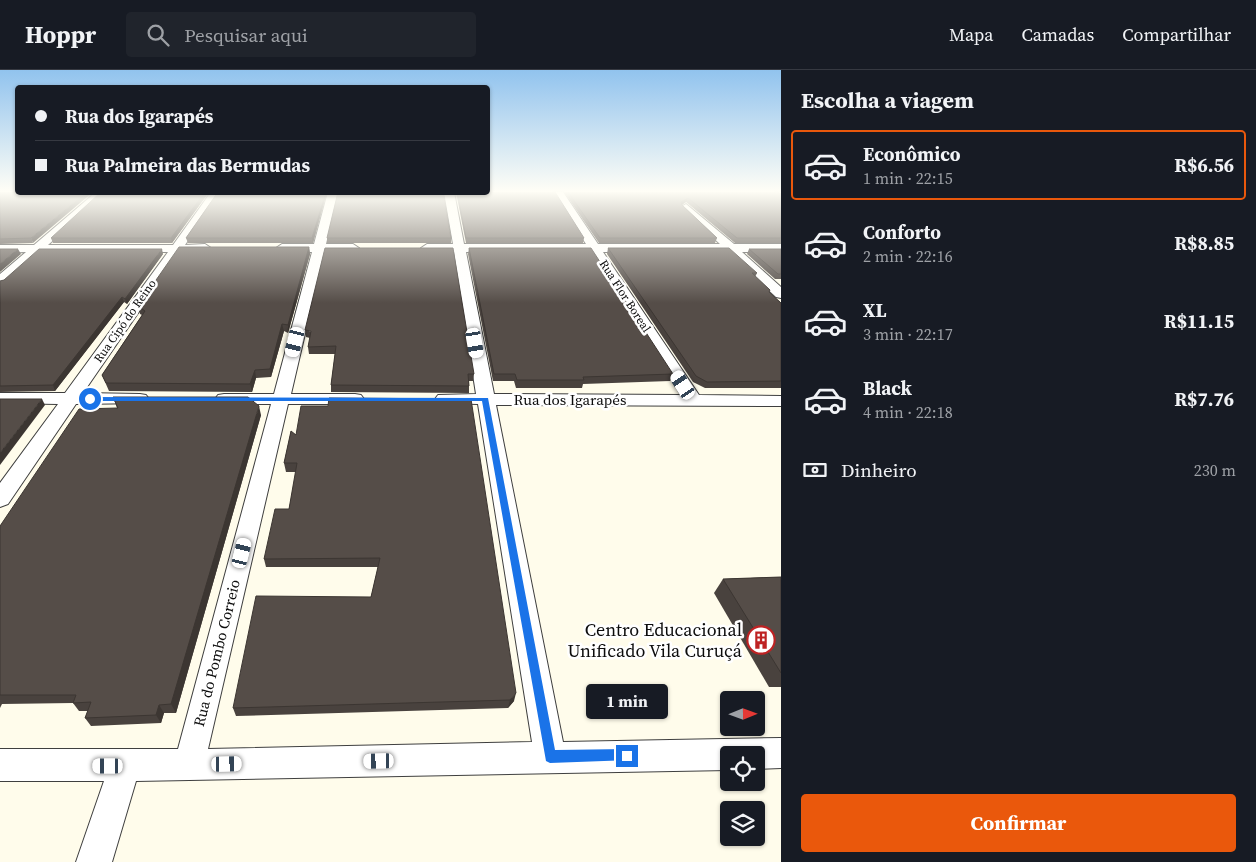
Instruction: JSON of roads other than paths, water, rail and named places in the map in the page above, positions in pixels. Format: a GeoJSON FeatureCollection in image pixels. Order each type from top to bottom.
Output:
{"type":"FeatureCollection","features":[{"type":"Feature","properties":{"kind":"street"},"geometry":{"type":"LineString","coordinates":[[0,281],[60,229]]}},
{"type":"Feature","properties":{"kind":"street","name":"Rua Cipó do Reino"},"geometry":{"type":"LineString","coordinates":[[0,499],[191,229]]}},
{"type":"Feature","properties":{"kind":"street","name":"Rua do Pombo Correio"},"geometry":{"type":"LineString","coordinates":[[189,765],[324,229]]}},
{"type":"Feature","properties":{"kind":"street"},"geometry":{"type":"LineString","coordinates":[[455,229],[550,757]]}},
{"type":"Feature","properties":{"kind":"street","name":"Rua Flor Boreal"},"geometry":{"type":"LineString","coordinates":[[582,229],[693,400]]}},
{"type":"Feature","properties":{"kind":"street"},"geometry":{"type":"LineString","coordinates":[[710,229],[781,294]]}},
{"type":"Feature","properties":{"kind":"street"},"geometry":{"type":"LineString","coordinates":[[0,249],[215,248]]}},
{"type":"Feature","properties":{"kind":"street"},"geometry":{"type":"LineString","coordinates":[[272,248],[369,248]]}},
{"type":"Feature","properties":{"kind":"street"},"geometry":{"type":"LineString","coordinates":[[419,248],[781,248]]}},
{"type":"Feature","properties":{"kind":"street"},"geometry":{"type":"LineString","coordinates":[[0,398],[157,399]]}},
{"type":"Feature","properties":{"kind":"street"},"geometry":{"type":"LineString","coordinates":[[204,399],[368,399]]}},
{"type":"Feature","properties":{"kind":"street","name":"Rua dos Igarapés"},"geometry":{"type":"LineString","coordinates":[[427,399],[781,401]]}},
{"type":"Feature","properties":{"kind":"street"},"geometry":{"type":"LineString","coordinates":[[0,765],[125,766],[781,753]]}},
{"type":"Feature","properties":{"kind":"street"},"geometry":{"type":"LineString","coordinates":[[94,862],[125,766]]}},
{"type":"Feature","properties":{"kind":"place","name":"Centro Educacional Unificado Vila Curuçá"},"geometry":{"type":"Point","coordinates":[761,640]}}]}
